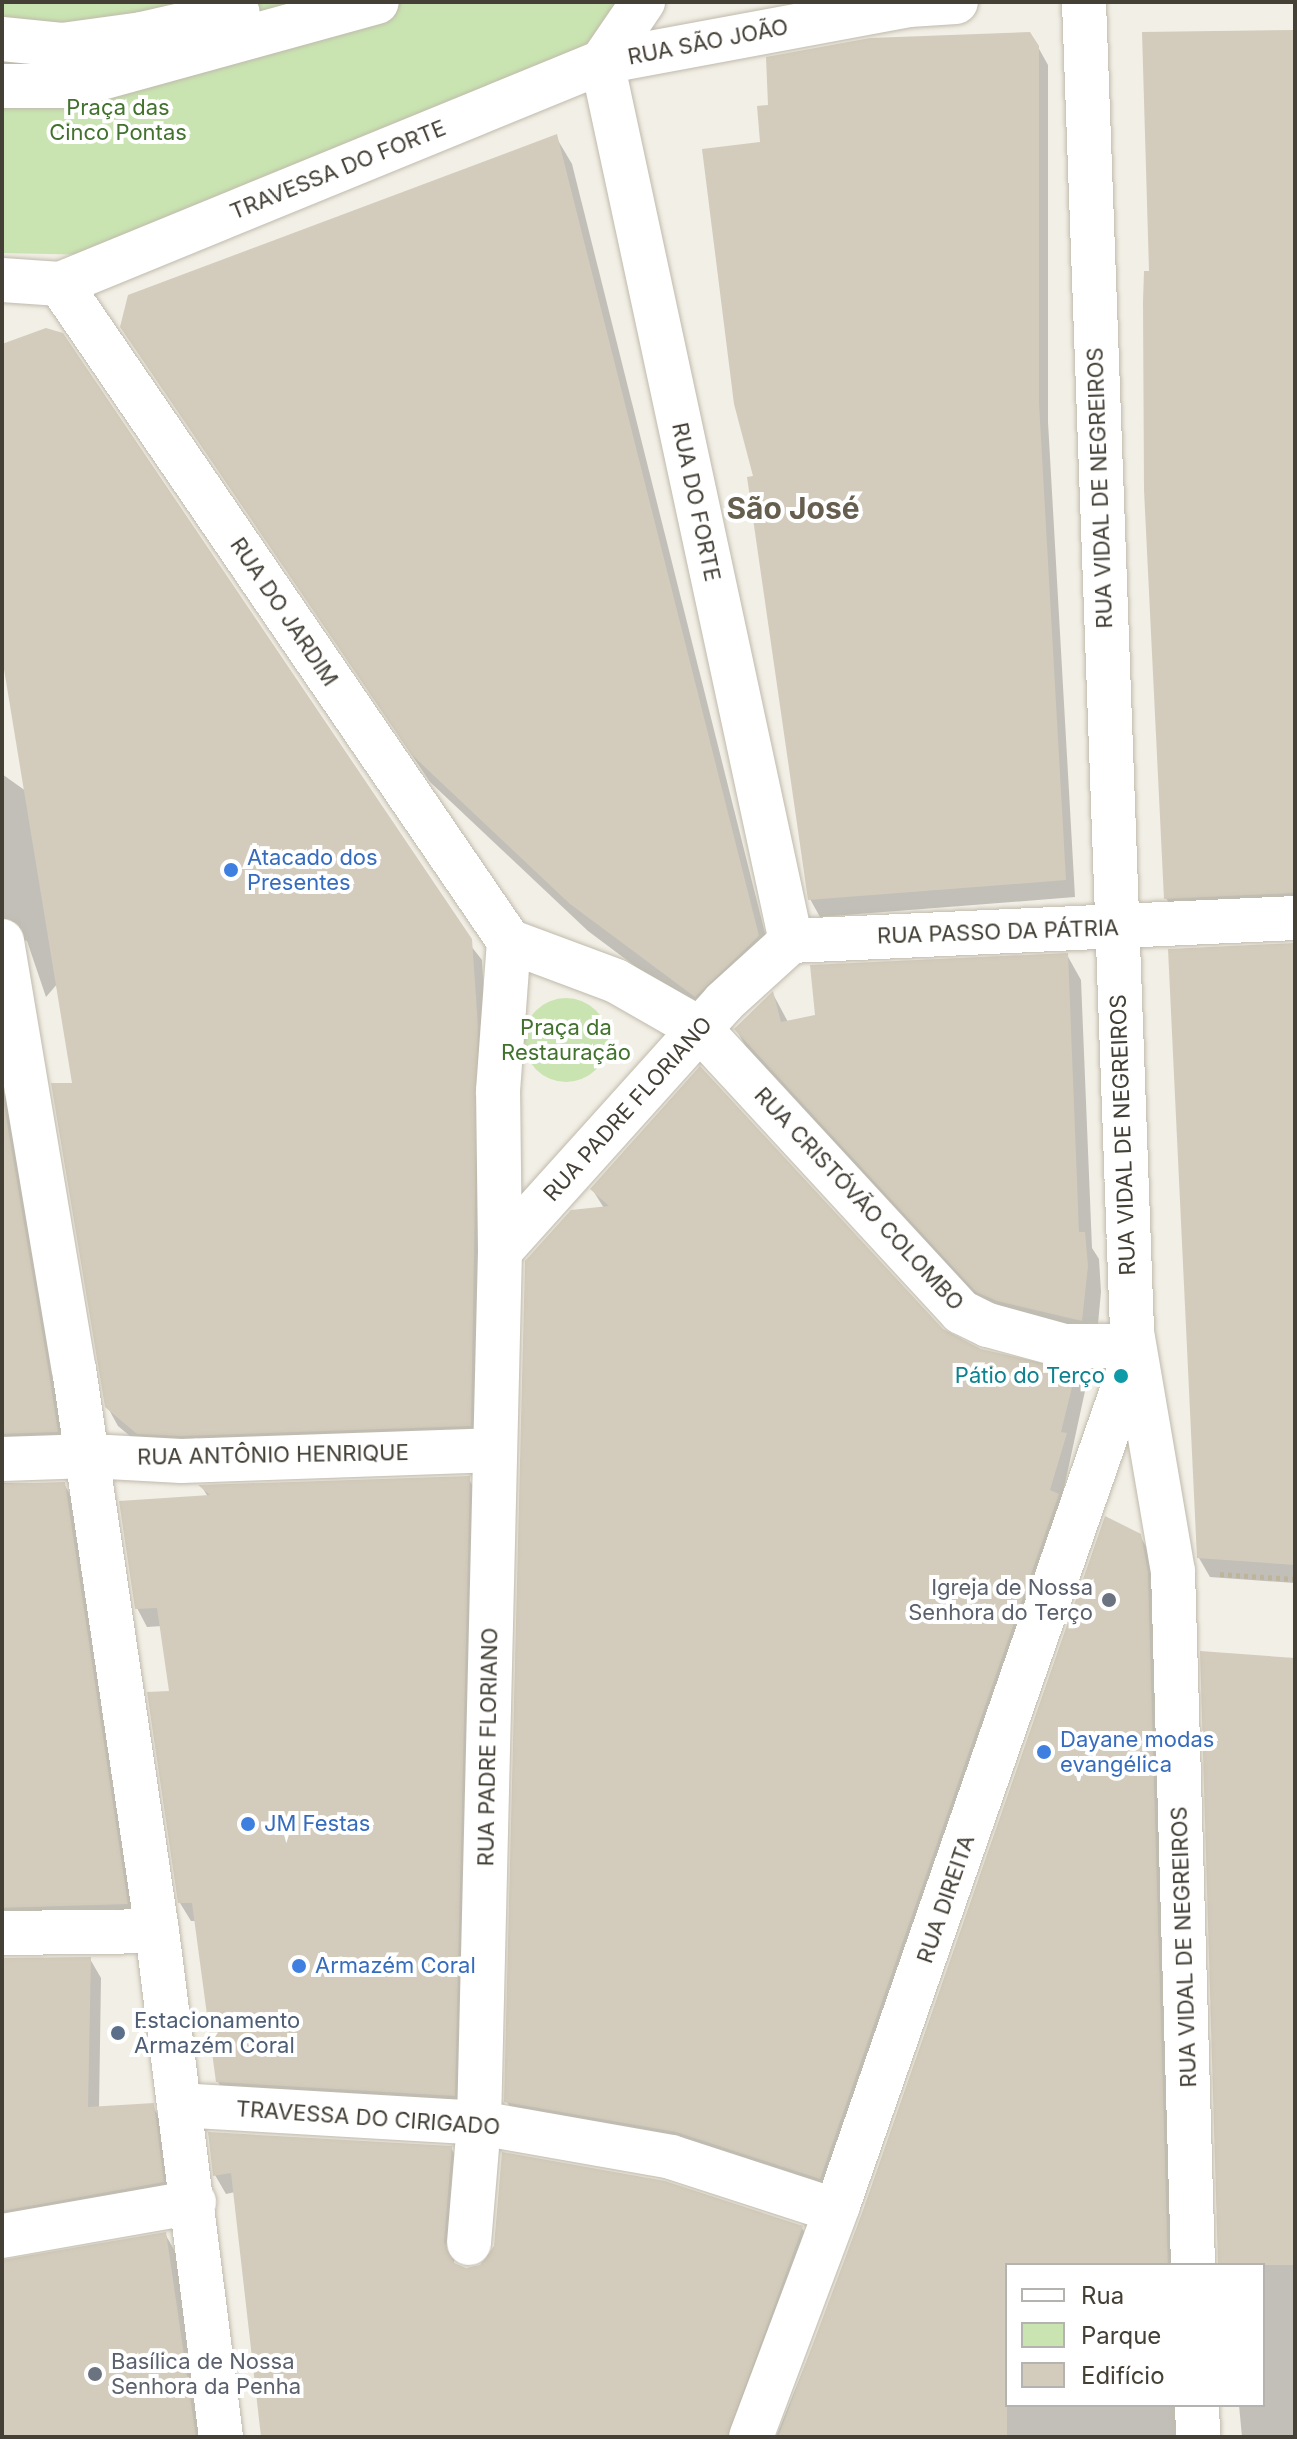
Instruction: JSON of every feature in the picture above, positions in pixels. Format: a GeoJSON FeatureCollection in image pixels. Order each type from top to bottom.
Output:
{"type":"FeatureCollection","features":[{"type":"Feature","properties":{"kind":"street"},"geometry":{"type":"LineString","coordinates":[[2,39],[62,45],[377,2]]}},
{"type":"Feature","properties":{"kind":"street"},"geometry":{"type":"LineString","coordinates":[[602,62],[643,2]]}},
{"type":"Feature","properties":{"kind":"street","name":"RUA SÃO JOÃO"},"geometry":{"type":"LineString","coordinates":[[602,62],[909,5],[956,2]]}},
{"type":"Feature","properties":{"kind":"street","name":"RUA VIDAL DE NEGREIROS"},"geometry":{"type":"LineString","coordinates":[[1084,2],[1115,927],[1133,1352],[1173,1571],[1193,2263]]}},
{"type":"Feature","properties":{"kind":"street"},"geometry":{"type":"LineString","coordinates":[[2,86],[72,86],[292,14]]}},
{"type":"Feature","properties":{"kind":"street","name":"TRAVESSA DO FORTE"},"geometry":{"type":"LineString","coordinates":[[2,280],[60,284],[602,62]]}},
{"type":"Feature","properties":{"kind":"street","name":"RUA DO FORTE"},"geometry":{"type":"LineString","coordinates":[[602,62],[791,941]]}},
{"type":"Feature","properties":{"kind":"street","name":"RUA DO JARDIM"},"geometry":{"type":"LineString","coordinates":[[60,284],[509,941]]}},
{"type":"Feature","properties":{"kind":"street","name":"RUA PASSO DA PÁTRIA"},"geometry":{"type":"LineString","coordinates":[[791,941],[1295,918]]}},
{"type":"Feature","properties":{"kind":"street"},"geometry":{"type":"LineString","coordinates":[[2,941],[11,1054],[85,1456],[157,1931],[194,2202],[221,2437]]}},
{"type":"Feature","properties":{"kind":"street"},"geometry":{"type":"LineString","coordinates":[[509,941],[712,1016],[791,941]]}},
{"type":"Feature","properties":{"kind":"street","name":"RUA PADRE FLORIANO"},"geometry":{"type":"LineString","coordinates":[[469,2243],[479,2123],[500,1251],[498,1091],[509,941]]}},
{"type":"Feature","properties":{"kind":"street","name":"RUA PADRE FLORIANO"},"geometry":{"type":"LineString","coordinates":[[500,1251],[712,1016]]}},
{"type":"Feature","properties":{"kind":"street","name":"RUA CRISTÓVÃO COLOMBO"},"geometry":{"type":"LineString","coordinates":[[712,1016],[961,1312],[988,1325],[1065,1346],[1133,1352]]}},
{"type":"Feature","properties":{"kind":"street","name":"RUA DIREITA"},"geometry":{"type":"LineString","coordinates":[[751,2437],[834,2210],[1133,1352]]}},
{"type":"Feature","properties":{"kind":"street","name":"RUA ANTÔNIO HENRIQUE"},"geometry":{"type":"LineString","coordinates":[[2,1459],[85,1456],[181,1461],[495,1450]]}},
{"type":"Feature","properties":{"kind":"street"},"geometry":{"type":"LineString","coordinates":[[2,1933],[157,1931]]}},
{"type":"Feature","properties":{"kind":"street","name":"TRAVESSA DO CIRIGADO"},"geometry":{"type":"LineString","coordinates":[[179,2105],[479,2123],[671,2157],[834,2210]]}},
{"type":"Feature","properties":{"kind":"street"},"geometry":{"type":"LineString","coordinates":[[2,2236],[194,2202]]}},
{"type":"Feature","properties":{"kind":"street"},"geometry":{"type":"LineString","coordinates":[[1197,2407],[1198,2437]]}},
{"type":"Feature","properties":{"kind":"path"},"geometry":{"type":"LineString","coordinates":[[1173,1571],[1295,1579]]}},
{"type":"Feature","properties":{"kind":"green space","name":"Praça das Cinco Pontas"},"geometry":{"type":"Polygon","coordinates":[[[2,2],[625,2],[597,43],[95,255],[2,253],[2,2]]]}},
{"type":"Feature","properties":{"kind":"green space","name":"Praça da Restauração"},"geometry":{"type":"Polygon","coordinates":[[[566,998],[582,1001],[596,1010],[605,1024],[608,1040],[605,1056],[596,1070],[582,1079],[566,1082],[550,1079],[536,1070],[527,1056],[524,1040],[527,1024],[536,1010],[550,1001],[566,998]]]}},
{"type":"Feature","properties":{"kind":"building"},"geometry":{"type":"Polygon","coordinates":[[[1295,30],[1295,893],[1164,899],[1144,490],[1143,302],[1144,271],[1149,271],[1142,32],[1295,30]]]}},
{"type":"Feature","properties":{"kind":"building"},"geometry":{"type":"Polygon","coordinates":[[[1030,32],[1039,46],[1039,403],[1066,880],[808,900],[747,477],[753,476],[734,404],[702,149],[760,142],[757,106],[768,105],[766,57],[870,38],[1030,32]]]}},
{"type":"Feature","properties":{"kind":"building"},"geometry":{"type":"Polygon","coordinates":[[[557,134],[759,936],[695,997],[570,904],[411,754],[120,327],[128,295],[557,134]]]}},
{"type":"Feature","properties":{"kind":"building"},"geometry":{"type":"Polygon","coordinates":[[[46,328],[63,333],[472,939],[478,1027],[471,1426],[181,1436],[137,1434],[105,1407],[51,1083],[72,1083],[2,657],[2,344],[46,328]]]}},
{"type":"Feature","properties":{"kind":"building"},"geometry":{"type":"Polygon","coordinates":[[[1295,943],[1295,1565],[1197,1558],[1168,949],[1295,943]]]}},
{"type":"Feature","properties":{"kind":"building"},"geometry":{"type":"Polygon","coordinates":[[[1068,953],[1079,1232],[1085,1232],[1088,1266],[1082,1321],[997,1301],[976,1292],[734,1029],[773,991],[781,1022],[815,1015],[810,965],[1068,953]]]}},
{"type":"Feature","properties":{"kind":"building"},"geometry":{"type":"Polygon","coordinates":[[[700,1066],[943,1329],[981,1349],[1076,1371],[1061,1432],[1067,1433],[1050,1490],[1059,1494],[820,2179],[676,2132],[504,2102],[525,1261],[571,1210],[609,1206],[590,1189],[700,1066]]]}},
{"type":"Feature","properties":{"kind":"building"},"geometry":{"type":"Polygon","coordinates":[[[2,1092],[49,1373],[58,1432],[2,1434],[2,1092]]]}},
{"type":"Feature","properties":{"kind":"building"},"geometry":{"type":"Polygon","coordinates":[[[470,1476],[455,2096],[216,2082],[192,1903],[178,1903],[147,1692],[169,1691],[157,1608],[135,1609],[119,1501],[210,1495],[198,1485],[470,1476]]]}},
{"type":"Feature","properties":{"kind":"building"},"geometry":{"type":"Polygon","coordinates":[[[65,1482],[128,1904],[2,1908],[2,1484],[65,1482]]]}},
{"type":"Feature","properties":{"kind":"building"},"geometry":{"type":"Polygon","coordinates":[[[1105,1516],[1141,1534],[1148,1573],[1168,2263],[1005,2263],[1007,2437],[778,2437],[862,2213],[1105,1516]]]}},
{"type":"Feature","properties":{"kind":"building"},"geometry":{"type":"Polygon","coordinates":[[[1200,1651],[1295,1658],[1295,2265],[1218,2263],[1200,1651]]]}},
{"type":"Feature","properties":{"kind":"building"},"geometry":{"type":"Polygon","coordinates":[[[91,1957],[88,2107],[154,2103],[164,2182],[2,2211],[2,1958],[91,1957]]]}},
{"type":"Feature","properties":{"kind":"building"},"geometry":{"type":"Polygon","coordinates":[[[208,2132],[452,2146],[444,2242],[454,2263],[466,2268],[480,2265],[494,2246],[502,2152],[665,2181],[803,2226],[727,2437],[261,2437],[231,2173],[213,2176],[208,2132]]]}},
{"type":"Feature","properties":{"kind":"building","name":"Basílica de Nossa Senhora da Penha"},"geometry":{"type":"Polygon","coordinates":[[[166,2232],[196,2437],[2,2437],[2,2260],[166,2232]]]}},
{"type":"Feature","properties":{"kind":"place","name":"Atacado dos Presentes"},"geometry":{"type":"Point","coordinates":[231,870]}},
{"type":"Feature","properties":{"kind":"place","name":"Pátio do Terço"},"geometry":{"type":"Point","coordinates":[1121,1376]}},
{"type":"Feature","properties":{"kind":"place","name":"Igreja de Nossa Senhora do Terço"},"geometry":{"type":"Point","coordinates":[1109,1600]}},
{"type":"Feature","properties":{"kind":"place","name":"Dayane modas evangélica"},"geometry":{"type":"Point","coordinates":[1044,1752]}},
{"type":"Feature","properties":{"kind":"place","name":"JM Festas"},"geometry":{"type":"Point","coordinates":[248,1824]}},
{"type":"Feature","properties":{"kind":"place","name":"Armazém Coral"},"geometry":{"type":"Point","coordinates":[299,1966]}},
{"type":"Feature","properties":{"kind":"place","name":"Estacionamento Armazém Coral"},"geometry":{"type":"Point","coordinates":[118,2033]}},
{"type":"Feature","properties":{"kind":"place","name":"Basílica de Nossa Senhora da Penha"},"geometry":{"type":"Point","coordinates":[95,2374]}},
{"type":"Feature","properties":{"kind":"district","name":"São José"},"geometry":{"type":"Point","coordinates":[793,508]}}]}
